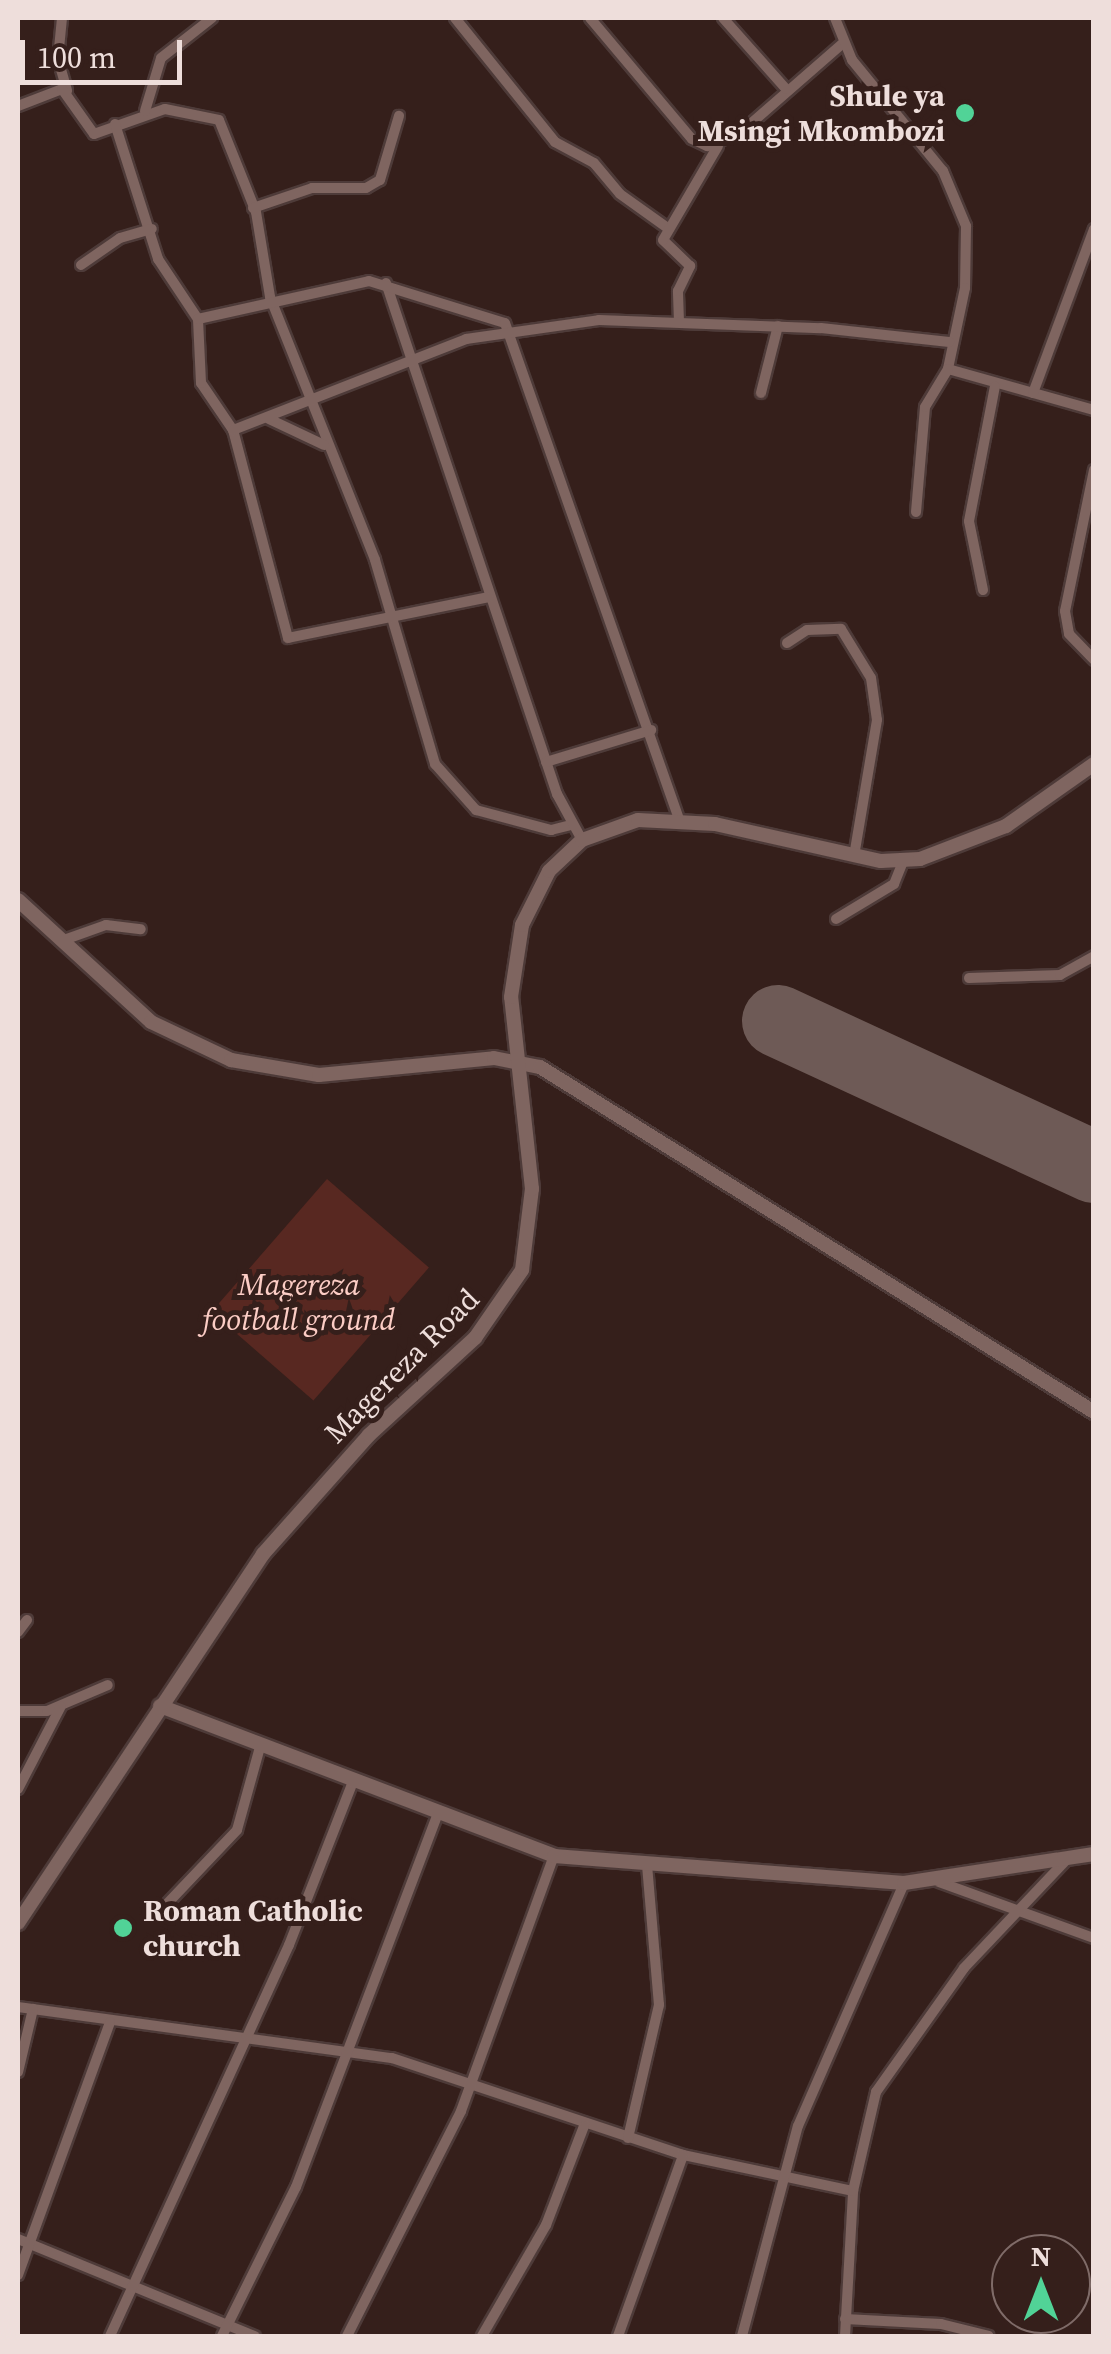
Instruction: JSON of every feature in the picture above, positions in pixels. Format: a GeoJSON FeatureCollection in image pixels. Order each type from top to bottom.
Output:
{"type":"FeatureCollection","features":[{"type":"Feature","properties":{"kind":"street"},"geometry":{"type":"LineString","coordinates":[[62,18],[58,59],[67,90],[87,131],[146,111],[213,114],[253,208],[270,297],[307,405],[375,560],[430,753],[455,792],[476,810],[523,824],[571,826]]}},
{"type":"Feature","properties":{"kind":"street"},"geometry":{"type":"LineString","coordinates":[[146,111],[161,58],[212,18]]}},
{"type":"Feature","properties":{"kind":"street"},"geometry":{"type":"LineString","coordinates":[[455,18],[556,142],[594,163],[620,194],[669,229]]}},
{"type":"Feature","properties":{"kind":"street"},"geometry":{"type":"LineString","coordinates":[[590,18],[692,138],[718,146]]}},
{"type":"Feature","properties":{"kind":"street"},"geometry":{"type":"LineString","coordinates":[[723,18],[786,89]]}},
{"type":"Feature","properties":{"kind":"street"},"geometry":{"type":"LineString","coordinates":[[834,18],[842,44],[954,190],[968,248],[948,369],[925,407],[916,512]]}},
{"type":"Feature","properties":{"kind":"street"},"geometry":{"type":"LineString","coordinates":[[679,322],[678,291],[690,266],[664,247],[669,229],[718,146],[842,44]]}},
{"type":"Feature","properties":{"kind":"street"},"geometry":{"type":"LineString","coordinates":[[18,106],[36,93],[67,90]]}},
{"type":"Feature","properties":{"kind":"street"},"geometry":{"type":"LineString","coordinates":[[253,208],[312,188],[366,188],[380,180],[399,116]]}},
{"type":"Feature","properties":{"kind":"street"},"geometry":{"type":"LineString","coordinates":[[114,124],[173,289],[198,319]]}},
{"type":"Feature","properties":{"kind":"street"},"geometry":{"type":"LineString","coordinates":[[81,265],[120,238],[152,229]]}},
{"type":"Feature","properties":{"kind":"street"},"geometry":{"type":"LineString","coordinates":[[1033,393],[1094,229]]}},
{"type":"Feature","properties":{"kind":"street"},"geometry":{"type":"LineString","coordinates":[[198,319],[270,297],[386,283],[500,319],[514,336],[679,818]]}},
{"type":"Feature","properties":{"kind":"street"},"geometry":{"type":"LineString","coordinates":[[386,283],[546,762],[571,826],[582,840]]}},
{"type":"Feature","properties":{"kind":"street"},"geometry":{"type":"LineString","coordinates":[[233,430],[307,405],[466,339],[514,336],[618,318],[778,326],[950,342]]}},
{"type":"Feature","properties":{"kind":"street"},"geometry":{"type":"LineString","coordinates":[[198,319],[192,338],[204,392],[233,430],[288,638],[489,597]]}},
{"type":"Feature","properties":{"kind":"street"},"geometry":{"type":"LineString","coordinates":[[761,392],[778,326]]}},
{"type":"Feature","properties":{"kind":"street"},"geometry":{"type":"LineString","coordinates":[[948,369],[995,386],[1094,410]]}},
{"type":"Feature","properties":{"kind":"street"},"geometry":{"type":"LineString","coordinates":[[983,590],[969,521],[995,386]]}},
{"type":"Feature","properties":{"kind":"street"},"geometry":{"type":"LineString","coordinates":[[269,419],[324,445]]}},
{"type":"Feature","properties":{"kind":"street"},"geometry":{"type":"LineString","coordinates":[[1094,470],[1065,611],[1069,634],[1094,660]]}},
{"type":"Feature","properties":{"kind":"street"},"geometry":{"type":"LineString","coordinates":[[787,643],[806,630],[841,629],[854,637],[871,678],[878,720],[854,856]]}},
{"type":"Feature","properties":{"kind":"street"},"geometry":{"type":"LineString","coordinates":[[546,762],[651,730]]}},
{"type":"Feature","properties":{"kind":"street","name":"Magereza Road"},"geometry":{"type":"LineString","coordinates":[[18,1923],[263,1554],[512,1291],[527,1249],[532,1189],[512,1057],[522,925],[548,871],[582,840],[638,820],[679,818],[854,856],[903,862],[1006,826],[1094,764]]}},
{"type":"Feature","properties":{"kind":"street"},"geometry":{"type":"LineString","coordinates":[[836,919],[894,884],[903,862]]}},
{"type":"Feature","properties":{"kind":"street"},"geometry":{"type":"LineString","coordinates":[[18,900],[151,1022],[266,1070],[335,1074],[512,1057],[657,1137],[1094,1412]]}},
{"type":"Feature","properties":{"kind":"street"},"geometry":{"type":"LineString","coordinates":[[62,942],[106,925],[141,929]]}},
{"type":"Feature","properties":{"kind":"street"},"geometry":{"type":"LineString","coordinates":[[969,978],[1060,976],[1094,956]]}},
{"type":"Feature","properties":{"kind":"street"},"geometry":{"type":"LineString","coordinates":[[18,1632],[27,1620]]}},
{"type":"Feature","properties":{"kind":"street"},"geometry":{"type":"LineString","coordinates":[[18,1712],[61,1705],[108,1686]]}},
{"type":"Feature","properties":{"kind":"street"},"geometry":{"type":"LineString","coordinates":[[18,1789],[61,1705]]}},
{"type":"Feature","properties":{"kind":"street"},"geometry":{"type":"LineString","coordinates":[[160,1706],[352,1784],[554,1856],[904,1883],[939,1882],[1094,1854]]}},
{"type":"Feature","properties":{"kind":"street"},"geometry":{"type":"LineString","coordinates":[[164,1907],[237,1830],[260,1746]]}},
{"type":"Feature","properties":{"kind":"street"},"geometry":{"type":"LineString","coordinates":[[110,2336],[352,1784]]}},
{"type":"Feature","properties":{"kind":"street"},"geometry":{"type":"LineString","coordinates":[[226,2332],[296,2187],[437,1816]]}},
{"type":"Feature","properties":{"kind":"street"},"geometry":{"type":"LineString","coordinates":[[347,2336],[469,2089],[554,1856]]}},
{"type":"Feature","properties":{"kind":"street"},"geometry":{"type":"LineString","coordinates":[[845,2336],[853,2191],[864,2124],[882,2082],[964,1968],[1070,1858]]}},
{"type":"Feature","properties":{"kind":"street"},"geometry":{"type":"LineString","coordinates":[[628,2138],[659,2005],[647,1866]]}},
{"type":"Feature","properties":{"kind":"street"},"geometry":{"type":"LineString","coordinates":[[939,1882],[1094,1938]]}},
{"type":"Feature","properties":{"kind":"street"},"geometry":{"type":"LineString","coordinates":[[742,2336],[784,2173],[838,2024],[904,1883]]}},
{"type":"Feature","properties":{"kind":"street"},"geometry":{"type":"LineString","coordinates":[[18,2006],[110,2022],[392,2058],[469,2089],[683,2155],[784,2173],[853,2191]]}},
{"type":"Feature","properties":{"kind":"street"},"geometry":{"type":"LineString","coordinates":[[18,2072],[32,2009]]}},
{"type":"Feature","properties":{"kind":"street"},"geometry":{"type":"LineString","coordinates":[[18,2275],[110,2022]]}},
{"type":"Feature","properties":{"kind":"street"},"geometry":{"type":"LineString","coordinates":[[482,2336],[546,2225],[584,2126]]}},
{"type":"Feature","properties":{"kind":"street"},"geometry":{"type":"LineString","coordinates":[[618,2336],[683,2155]]}},
{"type":"Feature","properties":{"kind":"street"},"geometry":{"type":"LineString","coordinates":[[18,2239],[132,2284],[226,2332],[255,2336]]}},
{"type":"Feature","properties":{"kind":"street"},"geometry":{"type":"LineString","coordinates":[[844,2319],[928,2322],[990,2336]]}},
{"type":"Feature","properties":{"kind":"green space","name":"Magereza football ground"},"geometry":{"type":"Polygon","coordinates":[[[327,1179],[429,1268],[313,1400],[212,1312],[327,1179]]]}},
{"type":"Feature","properties":{"kind":"runway"},"geometry":{"type":"LineString","coordinates":[[778,1021],[1094,1167]]}},
{"type":"Feature","properties":{"kind":"place","name":"Shule ya Msingi Mkombozi"},"geometry":{"type":"Point","coordinates":[965,113]}},
{"type":"Feature","properties":{"kind":"place","name":"Roman Catholic church"},"geometry":{"type":"Point","coordinates":[123,1928]}}]}
